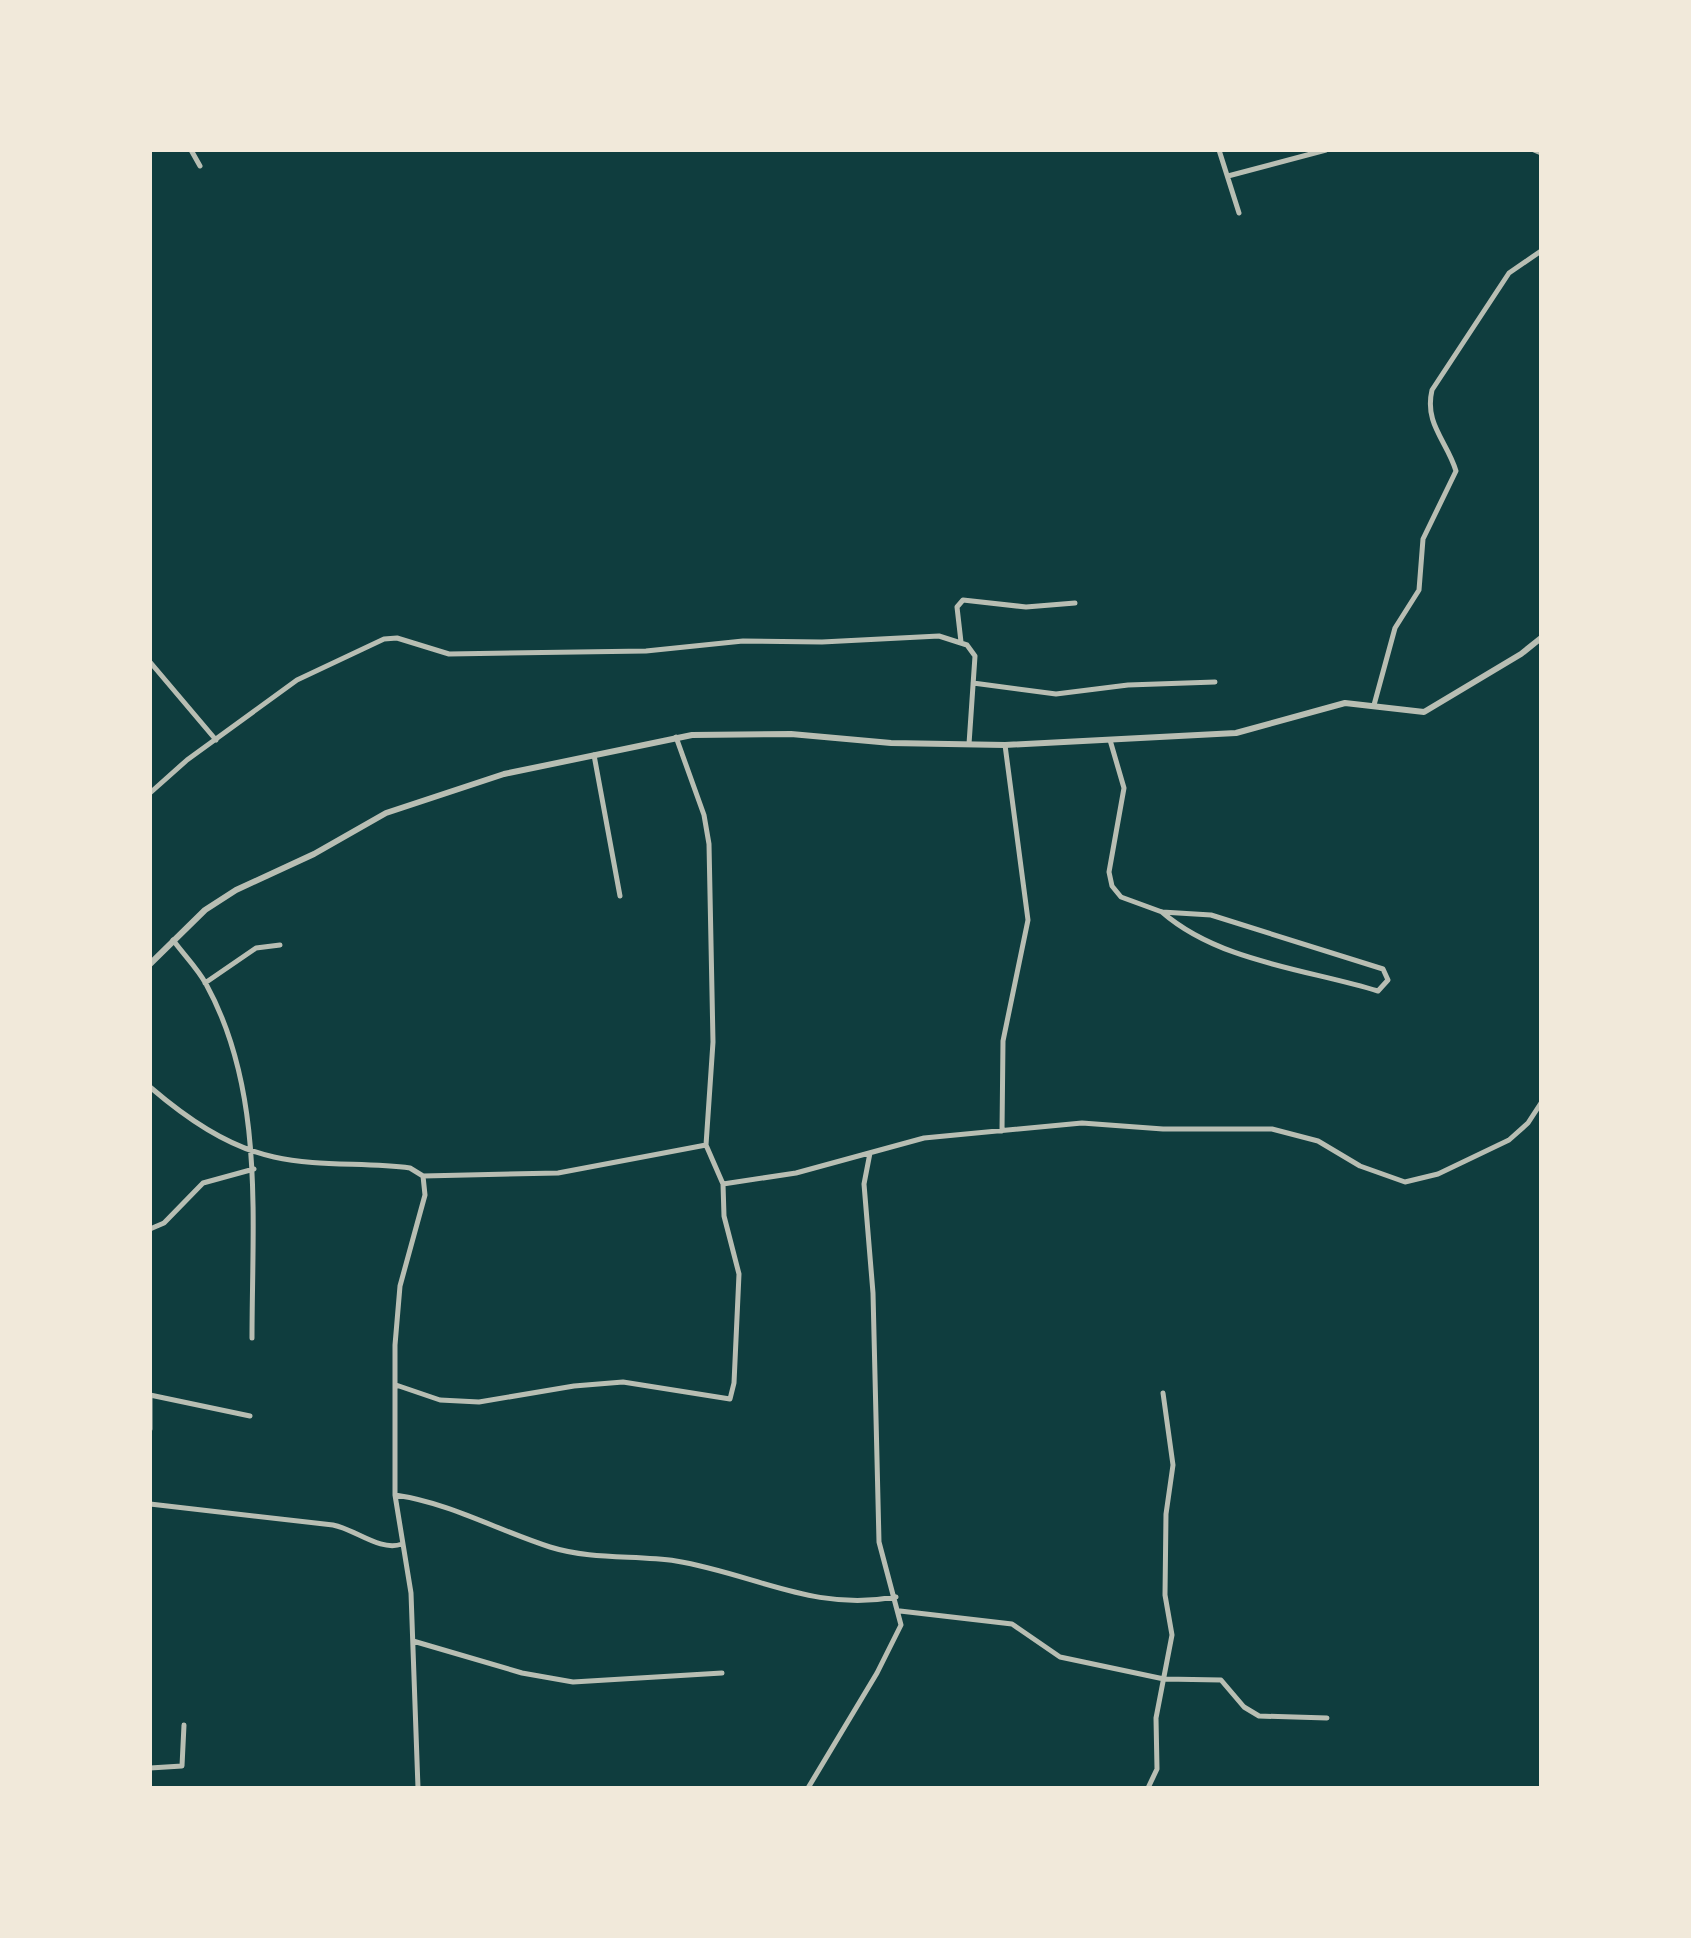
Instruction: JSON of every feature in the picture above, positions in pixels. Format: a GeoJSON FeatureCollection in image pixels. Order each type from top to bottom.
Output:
{"type":"FeatureCollection","features":[{"type":"Feature","properties":{"kind":"street"},"geometry":{"type":"LineString","coordinates":[[191,150],[200,166]]}},
{"type":"Feature","properties":{"kind":"street"},"geometry":{"type":"LineString","coordinates":[[1219,150],[1239,213]]}},
{"type":"Feature","properties":{"kind":"street"},"geometry":{"type":"LineString","coordinates":[[1228,176],[1326,150]]}},
{"type":"Feature","properties":{"kind":"street"},"geometry":{"type":"LineString","coordinates":[[1534,150],[1541,153]]}},
{"type":"Feature","properties":{"kind":"street"},"geometry":{"type":"LineString","coordinates":[[1374,705],[1395,628],[1419,590],[1423,539],[1456,471],[1432,424],[1428,407],[1432,390],[1504,280],[1538,252]]}},
{"type":"Feature","properties":{"kind":"street"},"geometry":{"type":"LineString","coordinates":[[961,642],[957,607],[963,600],[1026,607],[1075,603]]}},
{"type":"Feature","properties":{"kind":"street"},"geometry":{"type":"LineString","coordinates":[[150,793],[311,671],[389,638],[449,654],[646,651],[743,641],[822,642],[939,636],[961,642],[975,656],[969,744]]}},
{"type":"Feature","properties":{"kind":"street"},"geometry":{"type":"LineString","coordinates":[[150,964],[205,910],[236,890],[314,854],[369,821],[453,789],[594,755],[676,737],[791,734],[891,743],[1005,745],[1236,733],[1337,704],[1374,705],[1410,712],[1432,709],[1541,638]]}},
{"type":"Feature","properties":{"kind":"street"},"geometry":{"type":"LineString","coordinates":[[150,662],[216,740]]}},
{"type":"Feature","properties":{"kind":"street"},"geometry":{"type":"LineString","coordinates":[[973,683],[1056,694],[1128,685],[1215,682]]}},
{"type":"Feature","properties":{"kind":"street"},"geometry":{"type":"LineString","coordinates":[[396,1385],[440,1400],[479,1402],[574,1386],[623,1382],[730,1399],[734,1383],[739,1274],[724,1216],[723,1184],[706,1145],[713,1042],[709,844],[704,815],[676,737]]}},
{"type":"Feature","properties":{"kind":"street"},"geometry":{"type":"LineString","coordinates":[[1110,740],[1124,795],[1110,865],[1112,886],[1131,902],[1162,912],[1211,915],[1340,954],[1383,969],[1388,980],[1378,991],[1233,951],[1201,941],[1162,912]]}},
{"type":"Feature","properties":{"kind":"street"},"geometry":{"type":"LineString","coordinates":[[1002,1131],[1003,1041],[1028,920],[1005,745]]}},
{"type":"Feature","properties":{"kind":"street"},"geometry":{"type":"LineString","coordinates":[[594,755],[620,896]]}},
{"type":"Feature","properties":{"kind":"street"},"geometry":{"type":"LineString","coordinates":[[173,940],[205,983],[230,1048],[251,1151],[254,1169],[252,1338]]}},
{"type":"Feature","properties":{"kind":"street"},"geometry":{"type":"LineString","coordinates":[[205,983],[256,948],[280,945]]}},
{"type":"Feature","properties":{"kind":"street"},"geometry":{"type":"LineString","coordinates":[[150,1087],[195,1122],[251,1151],[279,1158],[410,1168],[423,1176],[558,1173],[706,1145]]}},
{"type":"Feature","properties":{"kind":"street"},"geometry":{"type":"LineString","coordinates":[[723,1184],[796,1173],[924,1138],[1071,1123],[1163,1129],[1272,1129],[1318,1141],[1360,1166],[1405,1182],[1438,1174],[1509,1140],[1528,1123],[1541,1103]]}},
{"type":"Feature","properties":{"kind":"street"},"geometry":{"type":"LineString","coordinates":[[808,1788],[901,1625],[900,1611],[879,1542],[873,1293],[864,1184],[870,1153]]}},
{"type":"Feature","properties":{"kind":"street"},"geometry":{"type":"LineString","coordinates":[[150,1229],[164,1223],[203,1183],[254,1169]]}},
{"type":"Feature","properties":{"kind":"street"},"geometry":{"type":"LineString","coordinates":[[418,1788],[410,1578],[395,1495],[400,1286],[421,1216],[423,1176]]}},
{"type":"Feature","properties":{"kind":"street"},"geometry":{"type":"LineString","coordinates":[[1148,1788],[1157,1769],[1156,1718],[1172,1635],[1165,1595],[1166,1514],[1173,1465],[1163,1393]]}},
{"type":"Feature","properties":{"kind":"street"},"geometry":{"type":"LineString","coordinates":[[150,1429],[150,1396],[250,1416]]}},
{"type":"Feature","properties":{"kind":"street"},"geometry":{"type":"LineString","coordinates":[[395,1495],[447,1505],[486,1525],[577,1554],[676,1561],[818,1600],[874,1601],[896,1597]]}},
{"type":"Feature","properties":{"kind":"street"},"geometry":{"type":"LineString","coordinates":[[150,1504],[333,1525],[352,1529],[390,1547],[402,1544]]}},
{"type":"Feature","properties":{"kind":"street"},"geometry":{"type":"LineString","coordinates":[[900,1611],[1012,1624],[1060,1657],[1164,1679],[1221,1680],[1244,1707],[1259,1716],[1327,1718]]}},
{"type":"Feature","properties":{"kind":"street"},"geometry":{"type":"LineString","coordinates":[[413,1641],[522,1673],[573,1682],[722,1673]]}},
{"type":"Feature","properties":{"kind":"street"},"geometry":{"type":"LineString","coordinates":[[150,1768],[182,1766],[184,1725]]}}]}
